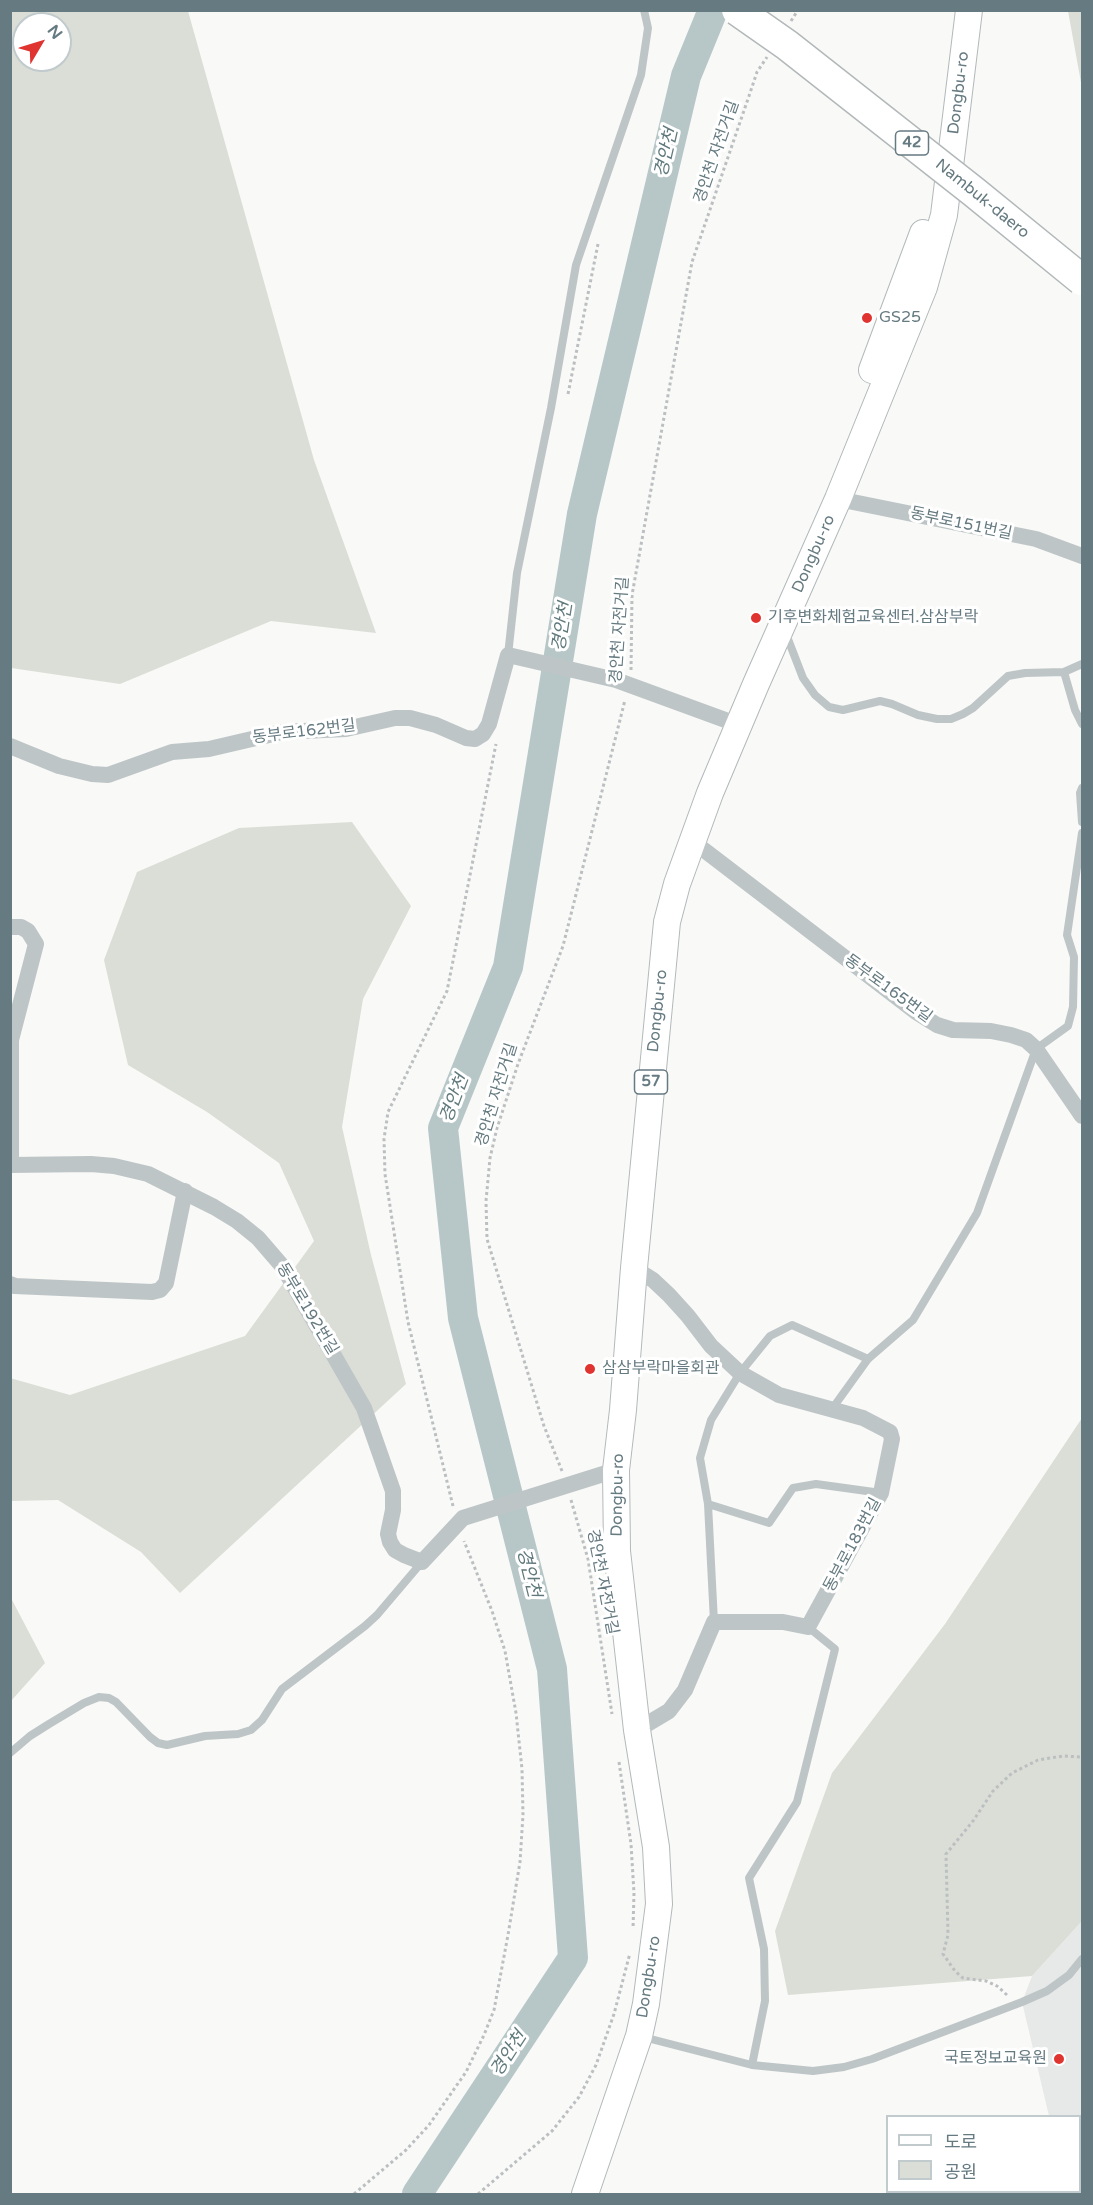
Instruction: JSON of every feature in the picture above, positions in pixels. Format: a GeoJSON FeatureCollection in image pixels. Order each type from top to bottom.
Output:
{"type":"FeatureCollection","features":[{"type":"Feature","properties":{"kind":"highway","name":"Nambuk-daero"},"geometry":{"type":"LineString","coordinates":[[737,10],[787,45],[1083,280]]}},
{"type":"Feature","properties":{"kind":"highway","name":"Nambuk-daero"},"geometry":{"type":"LineString","coordinates":[[779,18],[979,169],[1083,255]]}},
{"type":"Feature","properties":{"kind":"main road"},"geometry":{"type":"LineString","coordinates":[[569,2194],[616,2057],[640,1952],[642,1854],[604,1552],[657,925],[681,837],[735,723],[859,406],[930,215],[955,10]]}},
{"type":"Feature","properties":{"kind":"main road","name":"Dongbu-ro"},"geometry":{"type":"LineString","coordinates":[[585,2194],[639,2036],[646,2004],[659,1904],[656,1847],[637,1730],[610,1472],[623,1410],[634,1268],[668,922],[677,884],[735,723],[838,499],[924,287],[944,215],[969,10]]}},
{"type":"Feature","properties":{"kind":"street","name":"동부로151번길"},"geometry":{"type":"LineString","coordinates":[[838,499],[1036,539],[1083,556]]}},
{"type":"Feature","properties":{"kind":"street"},"geometry":{"type":"LineString","coordinates":[[508,656],[622,682],[735,723]]}},
{"type":"Feature","properties":{"kind":"street","name":"동부로162번길"},"geometry":{"type":"LineString","coordinates":[[10,746],[58,766],[92,774],[108,775],[172,752],[209,749],[282,732],[346,729],[395,718],[410,717],[466,738],[475,739],[483,734],[489,724],[508,656]]}},
{"type":"Feature","properties":{"kind":"street","name":"동부로165번길"},"geometry":{"type":"LineString","coordinates":[[692,840],[916,1012],[937,1025],[953,1030],[991,1031],[1026,1040],[1036,1049],[1083,1116]]}},
{"type":"Feature","properties":{"kind":"street"},"geometry":{"type":"LineString","coordinates":[[10,927],[21,927],[28,931],[36,944],[11,1040],[11,1165]]}},
{"type":"Feature","properties":{"kind":"street","name":"동부로192번길"},"geometry":{"type":"LineString","coordinates":[[11,1165],[114,1166],[148,1174],[185,1191],[237,1221],[258,1238],[283,1267],[364,1408],[393,1491],[393,1510],[388,1534],[390,1542],[395,1550],[422,1562]]}},
{"type":"Feature","properties":{"kind":"street"},"geometry":{"type":"LineString","coordinates":[[10,1284],[152,1292],[160,1290],[166,1283],[185,1191]]}},
{"type":"Feature","properties":{"kind":"street","name":"동부로183번길"},"geometry":{"type":"LineString","coordinates":[[634,1268],[653,1280],[669,1295],[711,1346],[740,1373],[779,1395],[863,1418],[890,1432],[892,1447],[881,1493],[808,1627]]}},
{"type":"Feature","properties":{"kind":"street"},"geometry":{"type":"LineString","coordinates":[[422,1562],[461,1521],[610,1472]]}},
{"type":"Feature","properties":{"kind":"street"},"geometry":{"type":"LineString","coordinates":[[637,1730],[669,1711],[685,1690],[714,1622],[783,1622],[808,1627]]}},
{"type":"Feature","properties":{"kind":"lane"},"geometry":{"type":"LineString","coordinates":[[508,656],[517,573],[551,408],[576,265],[641,75],[648,28],[644,10]]}},
{"type":"Feature","properties":{"kind":"lane"},"geometry":{"type":"LineString","coordinates":[[782,625],[803,678],[814,695],[829,707],[843,710],[880,701],[918,716],[951,719],[973,708],[1008,676],[1064,672],[1083,664]]}},
{"type":"Feature","properties":{"kind":"lane"},"geometry":{"type":"LineString","coordinates":[[1064,672],[1075,710],[1083,724]]}},
{"type":"Feature","properties":{"kind":"lane"},"geometry":{"type":"LineString","coordinates":[[1083,788],[1080,793],[1083,822]]}},
{"type":"Feature","properties":{"kind":"lane"},"geometry":{"type":"LineString","coordinates":[[832,1409],[868,1359],[914,1320],[977,1213],[1036,1049],[1068,1026],[1073,1007],[1074,957],[1066,934],[1083,833]]}},
{"type":"Feature","properties":{"kind":"lane"},"geometry":{"type":"LineString","coordinates":[[714,1622],[708,1504],[700,1458],[711,1420],[740,1373],[770,1336],[792,1325],[868,1359]]}},
{"type":"Feature","properties":{"kind":"lane"},"geometry":{"type":"LineString","coordinates":[[708,1504],[769,1523],[793,1488],[816,1484],[881,1493]]}},
{"type":"Feature","properties":{"kind":"lane"},"geometry":{"type":"LineString","coordinates":[[10,1753],[49,1724],[84,1703],[99,1697],[109,1698],[116,1702],[150,1737],[158,1743],[167,1745],[204,1736],[238,1734],[251,1730],[262,1720],[282,1689],[365,1626],[422,1562]]}},
{"type":"Feature","properties":{"kind":"lane"},"geometry":{"type":"LineString","coordinates":[[752,2065],[765,2001],[764,1949],[749,1878],[797,1802],[835,1649],[808,1627]]}},
{"type":"Feature","properties":{"kind":"lane"},"geometry":{"type":"LineString","coordinates":[[639,2036],[752,2065],[813,2071],[844,2067],[872,2059],[1047,1991],[1069,1974],[1083,1959]]}},
{"type":"Feature","properties":{"kind":"path"},"geometry":{"type":"LineString","coordinates":[[779,18],[798,10]]}},
{"type":"Feature","properties":{"kind":"path","name":"경안천 자전거길"},"geometry":{"type":"LineString","coordinates":[[612,1714],[588,1559],[567,1485],[544,1426],[487,1239],[486,1201],[490,1158],[497,1128],[518,1064],[563,946],[622,682],[632,668],[632,595],[692,262],[757,72],[770,52]]}},
{"type":"Feature","properties":{"kind":"path"},"geometry":{"type":"LineString","coordinates":[[567,399],[600,236]]}},
{"type":"Feature","properties":{"kind":"path"},"geometry":{"type":"LineString","coordinates":[[354,2194],[406,2150],[429,2125],[466,2072],[494,2010],[520,1862],[523,1815],[522,1769],[516,1713],[505,1651],[461,1521],[408,1322],[385,1174],[384,1139],[391,1104],[447,991],[497,738]]}},
{"type":"Feature","properties":{"kind":"path"},"geometry":{"type":"LineString","coordinates":[[1013,2006],[1004,1991],[997,1986],[986,1981],[963,1978],[943,1954],[948,1935],[946,1854],[973,1821],[993,1791],[1012,1773],[1038,1760],[1083,1756]]}},
{"type":"Feature","properties":{"kind":"path"},"geometry":{"type":"LineString","coordinates":[[619,1761],[631,1844],[634,1893],[633,1938]]}},
{"type":"Feature","properties":{"kind":"path"},"geometry":{"type":"LineString","coordinates":[[478,2194],[552,2131],[579,2097],[596,2065],[614,2014],[631,1949]]}},
{"type":"Feature","properties":{"kind":"shaded area","name":"국토정보교육원"},"geometry":{"type":"Polygon","coordinates":[[[1082,1921],[1082,2171],[1081,2115],[1049,2115],[1022,2002],[1032,1976],[1082,1921]]]}},
{"type":"Feature","properties":{"kind":"green space"},"geometry":{"type":"Polygon","coordinates":[[[11,10],[188,11],[314,460],[376,633],[271,621],[120,684],[11,668],[11,10]]]}},
{"type":"Feature","properties":{"kind":"green space"},"geometry":{"type":"Polygon","coordinates":[[[1068,11],[1082,11],[1082,88],[1068,11]]]}},
{"type":"Feature","properties":{"kind":"green space"},"geometry":{"type":"Polygon","coordinates":[[[352,822],[411,906],[363,999],[342,1127],[371,1255],[406,1384],[180,1593],[141,1552],[58,1500],[11,1501],[10,1378],[70,1395],[245,1336],[314,1241],[279,1163],[207,1112],[128,1065],[104,960],[137,872],[239,828],[352,822]]]}},
{"type":"Feature","properties":{"kind":"green space"},"geometry":{"type":"Polygon","coordinates":[[[1082,1418],[1082,1921],[1032,1976],[788,1995],[775,1931],[832,1773],[945,1624],[1082,1418]]]}},
{"type":"Feature","properties":{"kind":"green space"},"geometry":{"type":"Polygon","coordinates":[[[11,1598],[45,1663],[11,1701],[11,1598]]]}},
{"type":"Feature","properties":{"kind":"green space"},"geometry":{"type":"Polygon","coordinates":[[[1082,2171],[1082,2194],[967,2194],[1081,2193],[1082,2171]]]}},
{"type":"Feature","properties":{"kind":"waterway","name":"경안천"},"geometry":{"type":"LineString","coordinates":[[417,2194],[573,1958],[552,1669],[463,1318],[443,1128],[508,967],[582,514],[686,76],[713,10]]}},
{"type":"Feature","properties":{"kind":"place","name":"GS25"},"geometry":{"type":"Point","coordinates":[867,318]}},
{"type":"Feature","properties":{"kind":"place","name":"기후변화체험교육센터.삼삼부락"},"geometry":{"type":"Point","coordinates":[756,618]}},
{"type":"Feature","properties":{"kind":"place","name":"삼삼부락마을회관"},"geometry":{"type":"Point","coordinates":[590,1369]}},
{"type":"Feature","properties":{"kind":"place","name":"국토정보교육원"},"geometry":{"type":"Point","coordinates":[1059,2059]}}]}
